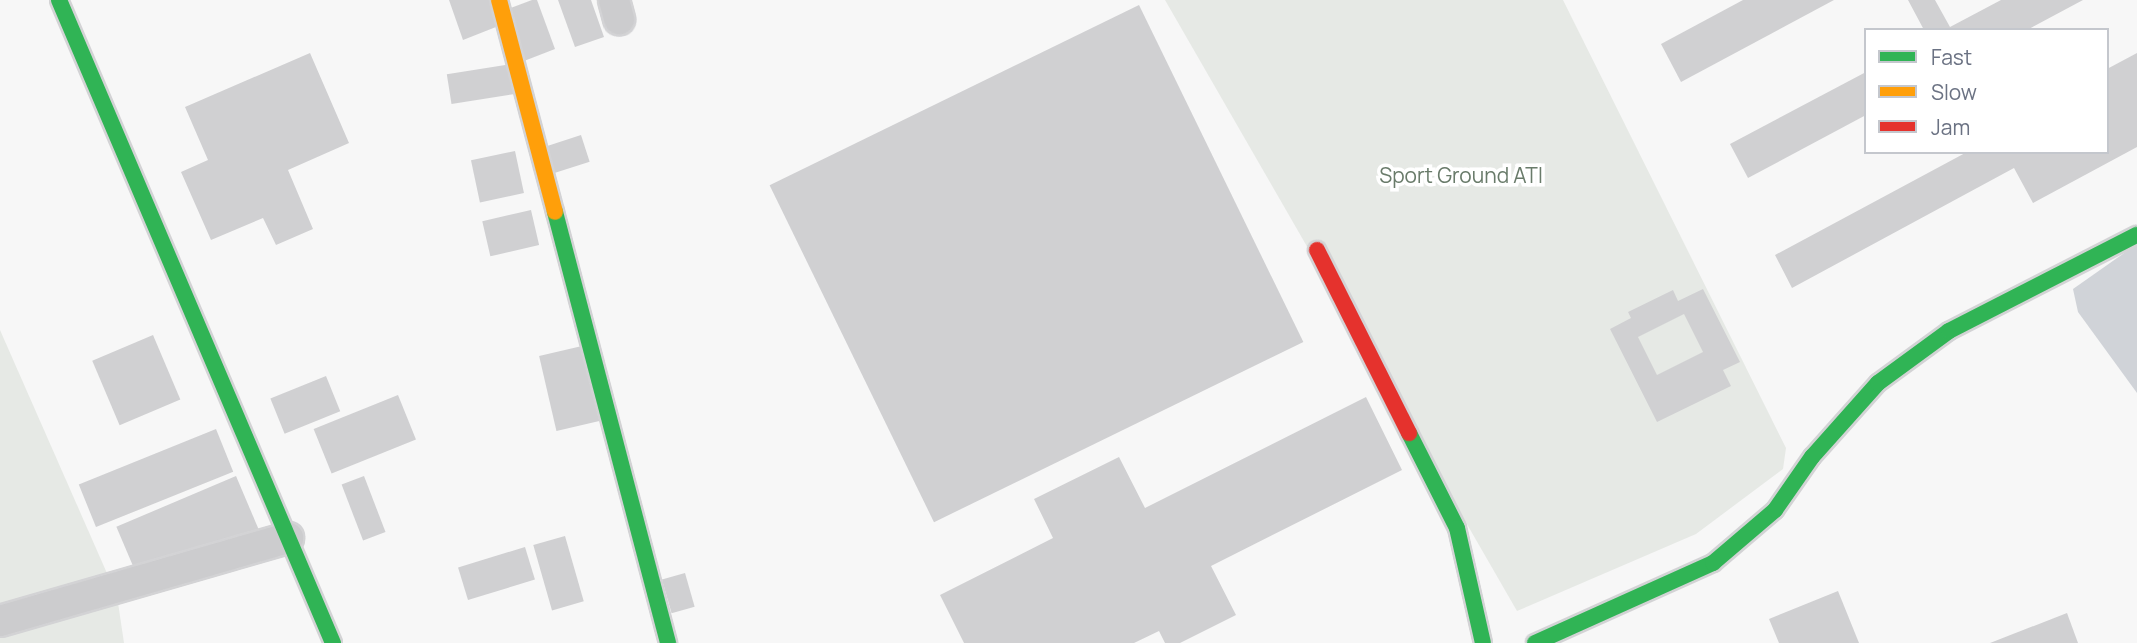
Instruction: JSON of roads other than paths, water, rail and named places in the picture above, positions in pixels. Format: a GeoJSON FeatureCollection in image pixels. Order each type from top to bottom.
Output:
{"type":"FeatureCollection","features":[{"type":"Feature","properties":{"kind":"street"},"geometry":{"type":"LineString","coordinates":[[59,0],[333,643]]}},
{"type":"Feature","properties":{"kind":"street"},"geometry":{"type":"LineString","coordinates":[[499,0],[668,643]]}},
{"type":"Feature","properties":{"kind":"street"},"geometry":{"type":"LineString","coordinates":[[1535,643],[1713,563],[1775,510],[1812,457],[1878,383],[1949,331],[2137,235]]}},
{"type":"Feature","properties":{"kind":"street"},"geometry":{"type":"LineString","coordinates":[[1317,250],[1457,528],[1483,643]]}},
{"type":"Feature","properties":{"kind":"street"},"geometry":{"type":"LineString","coordinates":[[0,621],[289,538]]}},
{"type":"Feature","properties":{"kind":"park label","name":"Sport Ground ATI"},"geometry":{"type":"Point","coordinates":[1461,175]}}]}
